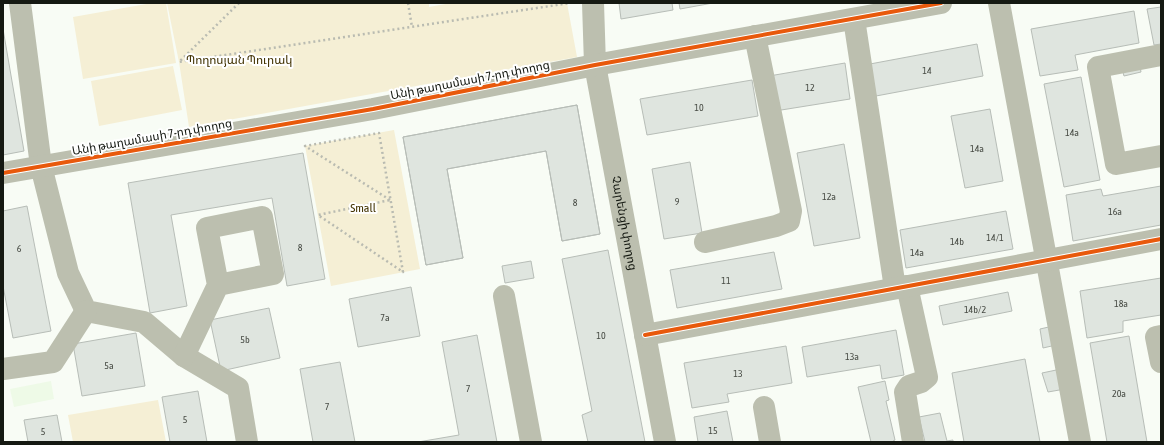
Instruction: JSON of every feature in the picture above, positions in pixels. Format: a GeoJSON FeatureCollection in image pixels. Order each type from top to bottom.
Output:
{"type":"FeatureCollection","features":[{"type":"Feature","properties":{"kind":"street"},"geometry":{"type":"LineString","coordinates":[[20,3],[40,166],[68,273],[86,311]]}},
{"type":"Feature","properties":{"kind":"street","name":"Չարենցի փողոց"},"geometry":{"type":"LineString","coordinates":[[593,3],[595,65],[665,442]]}},
{"type":"Feature","properties":{"kind":"street","name":"Անի թաղամասի 7-րդ փողոց"},"geometry":{"type":"LineString","coordinates":[[3,173],[373,109],[595,65],[941,3]]}},
{"type":"Feature","properties":{"kind":"street"},"geometry":{"type":"LineString","coordinates":[[999,3],[1080,442]]}},
{"type":"Feature","properties":{"kind":"street"},"geometry":{"type":"LineString","coordinates":[[854,19],[901,287],[927,377],[921,382],[909,386],[905,392],[913,442]]}},
{"type":"Feature","properties":{"kind":"street"},"geometry":{"type":"LineString","coordinates":[[705,242],[776,226],[789,221],[791,211],[755,36]]}},
{"type":"Feature","properties":{"kind":"street"},"geometry":{"type":"LineString","coordinates":[[1161,56],[1098,67],[1116,164],[1161,156]]}},
{"type":"Feature","properties":{"kind":"street"},"geometry":{"type":"LineString","coordinates":[[644,335],[1161,239]]}},
{"type":"Feature","properties":{"kind":"street"},"geometry":{"type":"LineString","coordinates":[[184,356],[218,284]]}},
{"type":"Feature","properties":{"kind":"street"},"geometry":{"type":"LineString","coordinates":[[504,296],[531,442]]}},
{"type":"Feature","properties":{"kind":"street"},"geometry":{"type":"LineString","coordinates":[[86,311],[144,322],[184,356],[238,388],[247,442]]}},
{"type":"Feature","properties":{"kind":"street"},"geometry":{"type":"LineString","coordinates":[[3,368],[53,362],[86,311]]}},
{"type":"Feature","properties":{"kind":"street"},"geometry":{"type":"LineString","coordinates":[[1161,336],[1156,337],[1161,362]]}},
{"type":"Feature","properties":{"kind":"street"},"geometry":{"type":"LineString","coordinates":[[764,407],[770,442]]}},
{"type":"Feature","properties":{"kind":"path"},"geometry":{"type":"LineString","coordinates":[[239,3],[179,62],[570,3]]}},
{"type":"Feature","properties":{"kind":"path"},"geometry":{"type":"LineString","coordinates":[[408,3],[412,27]]}},
{"type":"Feature","properties":{"kind":"path"},"geometry":{"type":"LineString","coordinates":[[379,133],[403,272],[318,215],[390,200],[377,192],[305,146],[379,133]]}},
{"type":"Feature","properties":{"kind":"shaded area"},"geometry":{"type":"Polygon","coordinates":[[[51,381],[54,399],[14,407],[10,389],[51,381]]]}},
{"type":"Feature","properties":{"kind":"green space"},"geometry":{"type":"Polygon","coordinates":[[[152,3],[166,3],[176,63],[83,79],[73,17],[152,3]]]}},
{"type":"Feature","properties":{"kind":"green space","name":"Պողոսյան Պուրակ"},"geometry":{"type":"Polygon","coordinates":[[[167,3],[429,3],[429,7],[451,3],[567,3],[577,57],[189,127],[179,62],[167,3]]]}},
{"type":"Feature","properties":{"kind":"green space"},"geometry":{"type":"Polygon","coordinates":[[[173,66],[182,110],[99,126],[91,81],[173,66]]]}},
{"type":"Feature","properties":{"kind":"green space","name":"Small"},"geometry":{"type":"Polygon","coordinates":[[[394,130],[420,269],[331,286],[305,146],[394,130]]]}},
{"type":"Feature","properties":{"kind":"green space"},"geometry":{"type":"Polygon","coordinates":[[[158,400],[166,442],[73,442],[68,415],[158,400]]]}},
{"type":"Feature","properties":{"kind":"building"},"geometry":{"type":"Polygon","coordinates":[[[619,3],[672,3],[673,10],[621,19],[619,3]]]}},
{"type":"Feature","properties":{"kind":"building"},"geometry":{"type":"Polygon","coordinates":[[[679,3],[713,3],[680,9],[679,3]]]}},
{"type":"Feature","properties":{"kind":"building"},"geometry":{"type":"Polygon","coordinates":[[[1161,7],[1161,44],[1154,45],[1147,9],[1161,7]]]}},
{"type":"Feature","properties":{"kind":"building"},"geometry":{"type":"Polygon","coordinates":[[[1134,11],[1139,43],[1075,55],[1078,70],[1040,76],[1031,29],[1134,11]]]}},
{"type":"Feature","properties":{"kind":"building"},"geometry":{"type":"Polygon","coordinates":[[[3,29],[24,151],[3,155],[3,29]]]}},
{"type":"Feature","properties":{"kind":"building"},"geometry":{"type":"Polygon","coordinates":[[[977,44],[983,76],[876,96],[870,64],[977,44]]]}},
{"type":"Feature","properties":{"kind":"building"},"geometry":{"type":"Polygon","coordinates":[[[1139,61],[1141,72],[1124,76],[1121,65],[1139,61]]]}},
{"type":"Feature","properties":{"kind":"building"},"geometry":{"type":"Polygon","coordinates":[[[845,63],[850,99],[775,111],[769,76],[845,63]]]}},
{"type":"Feature","properties":{"kind":"building"},"geometry":{"type":"Polygon","coordinates":[[[1081,77],[1100,180],[1064,187],[1044,84],[1081,77]]]}},
{"type":"Feature","properties":{"kind":"building"},"geometry":{"type":"Polygon","coordinates":[[[752,80],[758,116],[647,135],[640,99],[752,80]]]}},
{"type":"Feature","properties":{"kind":"building"},"geometry":{"type":"Polygon","coordinates":[[[577,105],[600,234],[562,241],[546,151],[447,169],[463,258],[426,265],[403,137],[577,105]]]}},
{"type":"Feature","properties":{"kind":"building"},"geometry":{"type":"Polygon","coordinates":[[[577,105],[600,234],[562,241],[546,151],[447,169],[463,258],[426,265],[403,137],[577,105]]]}},
{"type":"Feature","properties":{"kind":"building"},"geometry":{"type":"Polygon","coordinates":[[[990,109],[1003,181],[965,188],[951,116],[990,109]]]}},
{"type":"Feature","properties":{"kind":"building"},"geometry":{"type":"Polygon","coordinates":[[[844,144],[860,238],[814,246],[797,153],[844,144]]]}},
{"type":"Feature","properties":{"kind":"building"},"geometry":{"type":"Polygon","coordinates":[[[303,153],[325,279],[287,286],[272,198],[171,215],[187,306],[150,313],[128,183],[303,153]]]}},
{"type":"Feature","properties":{"kind":"building"},"geometry":{"type":"Polygon","coordinates":[[[690,162],[702,233],[664,239],[652,169],[690,162]]]}},
{"type":"Feature","properties":{"kind":"building"},"geometry":{"type":"Polygon","coordinates":[[[1161,186],[1161,225],[1073,241],[1066,195],[1101,189],[1103,196],[1161,186]]]}},
{"type":"Feature","properties":{"kind":"building"},"geometry":{"type":"Polygon","coordinates":[[[27,206],[51,331],[13,338],[3,286],[3,211],[27,206]]]}},
{"type":"Feature","properties":{"kind":"building"},"geometry":{"type":"Polygon","coordinates":[[[1006,211],[1013,249],[906,268],[900,230],[1006,211]]]}},
{"type":"Feature","properties":{"kind":"building"},"geometry":{"type":"Polygon","coordinates":[[[608,250],[645,442],[588,442],[582,415],[592,411],[562,259],[608,250]]]}},
{"type":"Feature","properties":{"kind":"building"},"geometry":{"type":"Polygon","coordinates":[[[774,252],[782,289],[677,308],[670,270],[774,252]]]}},
{"type":"Feature","properties":{"kind":"building"},"geometry":{"type":"Polygon","coordinates":[[[531,261],[534,278],[505,283],[502,266],[531,261]]]}},
{"type":"Feature","properties":{"kind":"building"},"geometry":{"type":"Polygon","coordinates":[[[1161,278],[1161,315],[1123,321],[1123,332],[1087,338],[1080,291],[1161,278]]]}},
{"type":"Feature","properties":{"kind":"building"},"geometry":{"type":"Polygon","coordinates":[[[411,287],[420,336],[358,347],[349,299],[411,287]]]}},
{"type":"Feature","properties":{"kind":"building"},"geometry":{"type":"Polygon","coordinates":[[[1008,292],[1012,311],[943,325],[939,306],[1008,292]]]}},
{"type":"Feature","properties":{"kind":"building"},"geometry":{"type":"Polygon","coordinates":[[[269,308],[280,358],[221,371],[210,320],[269,308]]]}},
{"type":"Feature","properties":{"kind":"building"},"geometry":{"type":"Polygon","coordinates":[[[1053,326],[1056,345],[1043,348],[1040,329],[1053,326]]]}},
{"type":"Feature","properties":{"kind":"building"},"geometry":{"type":"Polygon","coordinates":[[[896,330],[904,375],[882,379],[880,365],[807,377],[802,347],[896,330]]]}},
{"type":"Feature","properties":{"kind":"building"},"geometry":{"type":"Polygon","coordinates":[[[136,333],[145,386],[82,396],[73,344],[136,333]]]}},
{"type":"Feature","properties":{"kind":"building"},"geometry":{"type":"Polygon","coordinates":[[[477,335],[497,442],[418,442],[459,435],[442,342],[477,335]]]}},
{"type":"Feature","properties":{"kind":"building"},"geometry":{"type":"Polygon","coordinates":[[[1129,336],[1147,442],[1107,442],[1090,343],[1129,336]]]}},
{"type":"Feature","properties":{"kind":"building"},"geometry":{"type":"Polygon","coordinates":[[[786,346],[792,383],[727,394],[729,402],[692,408],[684,363],[786,346]]]}},
{"type":"Feature","properties":{"kind":"building"},"geometry":{"type":"Polygon","coordinates":[[[1025,359],[1040,442],[964,442],[952,373],[1025,359]]]}},
{"type":"Feature","properties":{"kind":"building"},"geometry":{"type":"Polygon","coordinates":[[[340,362],[355,442],[313,442],[300,369],[340,362]]]}},
{"type":"Feature","properties":{"kind":"building"},"geometry":{"type":"Polygon","coordinates":[[[1061,369],[1065,389],[1048,392],[1042,373],[1061,369]]]}},
{"type":"Feature","properties":{"kind":"building"},"geometry":{"type":"Polygon","coordinates":[[[885,381],[889,400],[886,401],[895,440],[893,442],[871,442],[858,387],[885,381]]]}},
{"type":"Feature","properties":{"kind":"building"},"geometry":{"type":"Polygon","coordinates":[[[198,391],[207,442],[170,442],[162,397],[198,391]]]}},
{"type":"Feature","properties":{"kind":"building"},"geometry":{"type":"Polygon","coordinates":[[[727,411],[733,442],[698,442],[694,417],[727,411]]]}},
{"type":"Feature","properties":{"kind":"building"},"geometry":{"type":"Polygon","coordinates":[[[940,413],[947,441],[953,440],[953,442],[925,442],[919,417],[940,413]]]}},
{"type":"Feature","properties":{"kind":"building"},"geometry":{"type":"Polygon","coordinates":[[[57,415],[62,442],[28,442],[24,420],[57,415]]]}},
{"type":"Feature","properties":{"kind":"cycle path"},"geometry":{"type":"LineString","coordinates":[[3,173],[373,109],[595,65],[941,3]]}},
{"type":"Feature","properties":{"kind":"cycle path"},"geometry":{"type":"LineString","coordinates":[[645,335],[1161,239]]}}]}
